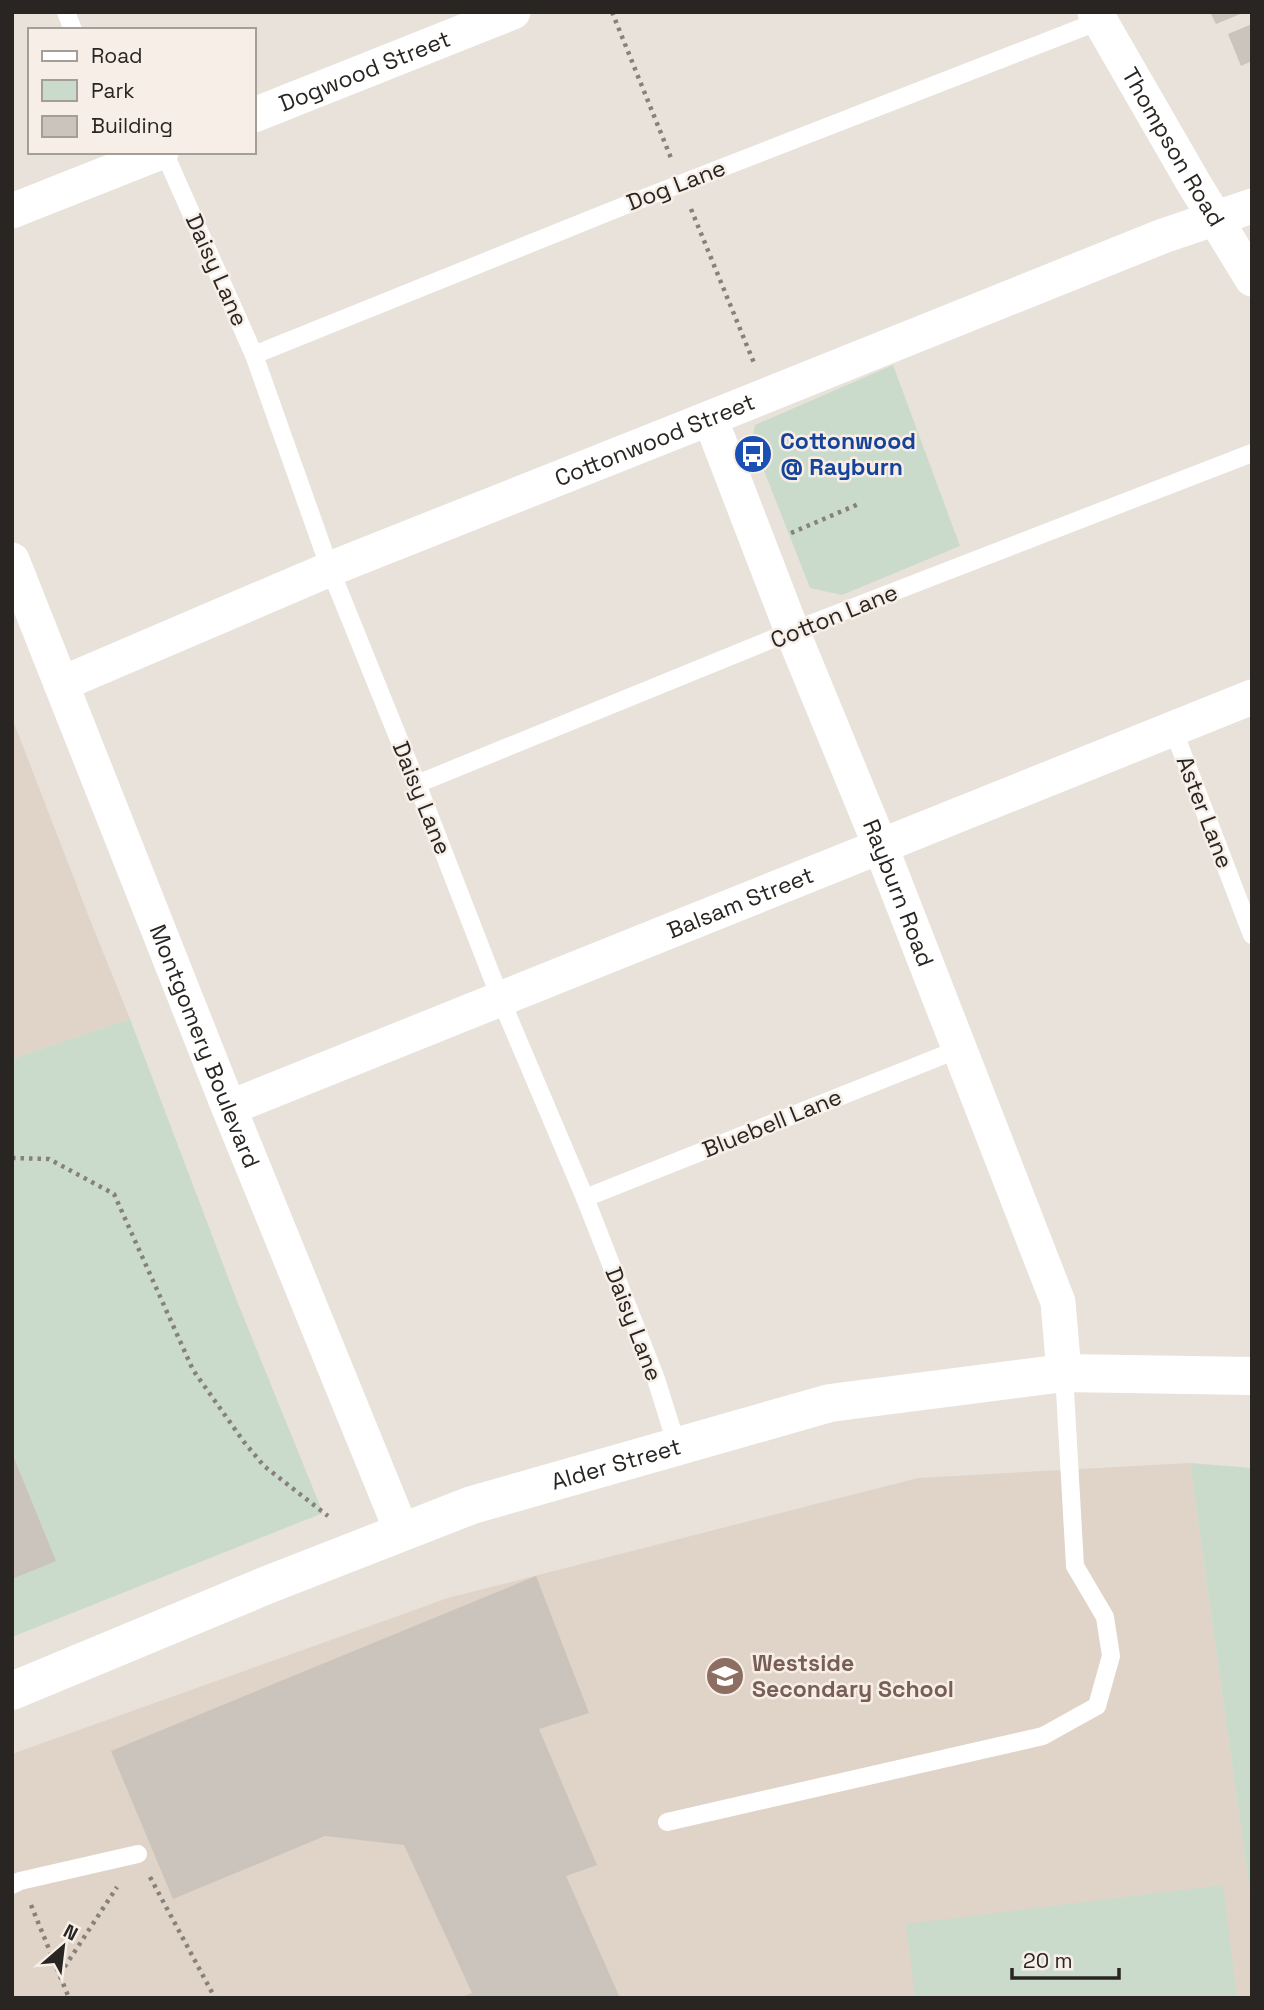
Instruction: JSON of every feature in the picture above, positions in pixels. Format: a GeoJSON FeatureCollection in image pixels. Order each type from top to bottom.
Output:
{"type":"FeatureCollection","features":[{"type":"Feature","properties":{"kind":"street","name":"Dogwood Street"},"geometry":{"type":"LineString","coordinates":[[256,114],[513,12]]}},
{"type":"Feature","properties":{"kind":"street","name":"Thompson Road"},"geometry":{"type":"LineString","coordinates":[[1097,16],[1252,279]]}},
{"type":"Feature","properties":{"kind":"street"},"geometry":{"type":"LineString","coordinates":[[12,211],[145,155]]}},
{"type":"Feature","properties":{"kind":"street","name":"Cottonwood Street"},"geometry":{"type":"LineString","coordinates":[[61,684],[330,569],[1163,236],[1252,206]]}},
{"type":"Feature","properties":{"kind":"street","name":"Rayburn Road"},"geometry":{"type":"LineString","coordinates":[[710,418],[1058,1302],[1064,1373]]}},
{"type":"Feature","properties":{"kind":"street","name":"Montgomery Boulevard"},"geometry":{"type":"LineString","coordinates":[[12,559],[229,1108],[402,1532]]}},
{"type":"Feature","properties":{"kind":"street","name":"Balsam Street"},"geometry":{"type":"LineString","coordinates":[[229,1108],[1252,697]]}},
{"type":"Feature","properties":{"kind":"street","name":"Alder Street"},"geometry":{"type":"LineString","coordinates":[[12,1691],[267,1585],[472,1505],[830,1403],[1064,1373],[1252,1376]]}},
{"type":"Feature","properties":{"kind":"lane","name":"Dog Lane"},"geometry":{"type":"LineString","coordinates":[[254,355],[1097,16]]}},
{"type":"Feature","properties":{"kind":"lane","name":"Daisy Lane"},"geometry":{"type":"LineString","coordinates":[[145,155],[254,355],[330,569],[417,783],[500,1000],[584,1198],[656,1379],[677,1446]]}},
{"type":"Feature","properties":{"kind":"lane","name":"Cotton Lane"},"geometry":{"type":"LineString","coordinates":[[417,783],[792,631],[1252,453]]}},
{"type":"Feature","properties":{"kind":"lane","name":"Aster Lane"},"geometry":{"type":"LineString","coordinates":[[1173,729],[1252,935]]}},
{"type":"Feature","properties":{"kind":"lane","name":"Bluebell Lane"},"geometry":{"type":"LineString","coordinates":[[584,1198],[960,1049]]}},
{"type":"Feature","properties":{"kind":"lane"},"geometry":{"type":"LineString","coordinates":[[667,1822],[1043,1736],[1097,1706],[1111,1656],[1105,1617],[1075,1566],[1064,1373]]}},
{"type":"Feature","properties":{"kind":"lane"},"geometry":{"type":"LineString","coordinates":[[16,1883],[138,1854]]}},
{"type":"Feature","properties":{"kind":"path"},"geometry":{"type":"LineString","coordinates":[[612,12],[673,162]]}},
{"type":"Feature","properties":{"kind":"path"},"geometry":{"type":"LineString","coordinates":[[689,205],[759,375]]}},
{"type":"Feature","properties":{"kind":"path"},"geometry":{"type":"LineString","coordinates":[[787,535],[861,503]]}},
{"type":"Feature","properties":{"kind":"path"},"geometry":{"type":"LineString","coordinates":[[12,1158],[48,1159],[114,1194],[193,1370],[264,1466],[328,1516]]}},
{"type":"Feature","properties":{"kind":"path"},"geometry":{"type":"LineString","coordinates":[[60,1974],[138,1854],[215,1998]]}},
{"type":"Feature","properties":{"kind":"path"},"geometry":{"type":"LineString","coordinates":[[16,1883],[69,1998]]}},
{"type":"Feature","properties":{"kind":"shaded area"},"geometry":{"type":"Polygon","coordinates":[[[12,718],[130,1019],[12,1059],[12,718]]]}},
{"type":"Feature","properties":{"kind":"shaded area","name":"Westside Secondary School"},"geometry":{"type":"Polygon","coordinates":[[[1190,1463],[1252,1907],[1252,1998],[12,1998],[12,1754],[448,1598],[918,1478],[1190,1463]]]}},
{"type":"Feature","properties":{"kind":"green space"},"geometry":{"type":"Polygon","coordinates":[[[893,365],[960,546],[842,595],[810,588],[752,440],[755,425],[893,365]]]}},
{"type":"Feature","properties":{"kind":"green space"},"geometry":{"type":"Polygon","coordinates":[[[130,1019],[237,1301],[323,1513],[12,1637],[12,1059],[130,1019]]]}},
{"type":"Feature","properties":{"kind":"green space"},"geometry":{"type":"Polygon","coordinates":[[[1190,1463],[1252,1468],[1252,1907],[1190,1463]]]}},
{"type":"Feature","properties":{"kind":"green space"},"geometry":{"type":"Polygon","coordinates":[[[1223,1885],[1237,1998],[915,1998],[906,1924],[1223,1885]]]}},
{"type":"Feature","properties":{"kind":"building"},"geometry":{"type":"Polygon","coordinates":[[[1210,12],[1245,12],[1216,24],[1210,12]]]}},
{"type":"Feature","properties":{"kind":"building"},"geometry":{"type":"Polygon","coordinates":[[[1252,24],[1252,61],[1241,66],[1228,34],[1252,24]]]}},
{"type":"Feature","properties":{"kind":"building"},"geometry":{"type":"Polygon","coordinates":[[[12,1453],[56,1561],[12,1579],[12,1453]]]}},
{"type":"Feature","properties":{"kind":"building"},"geometry":{"type":"Polygon","coordinates":[[[536,1576],[589,1713],[539,1729],[597,1865],[566,1876],[620,1998],[459,1998],[472,1993],[404,1845],[325,1836],[173,1899],[111,1751],[536,1576]]]}},
{"type":"Feature","properties":{"kind":"place","name":"Cottonwood @ Rayburn"},"geometry":{"type":"Point","coordinates":[753,454]}},
{"type":"Feature","properties":{"kind":"place","name":"Westside Secondary School"},"geometry":{"type":"Point","coordinates":[725,1676]}}]}
